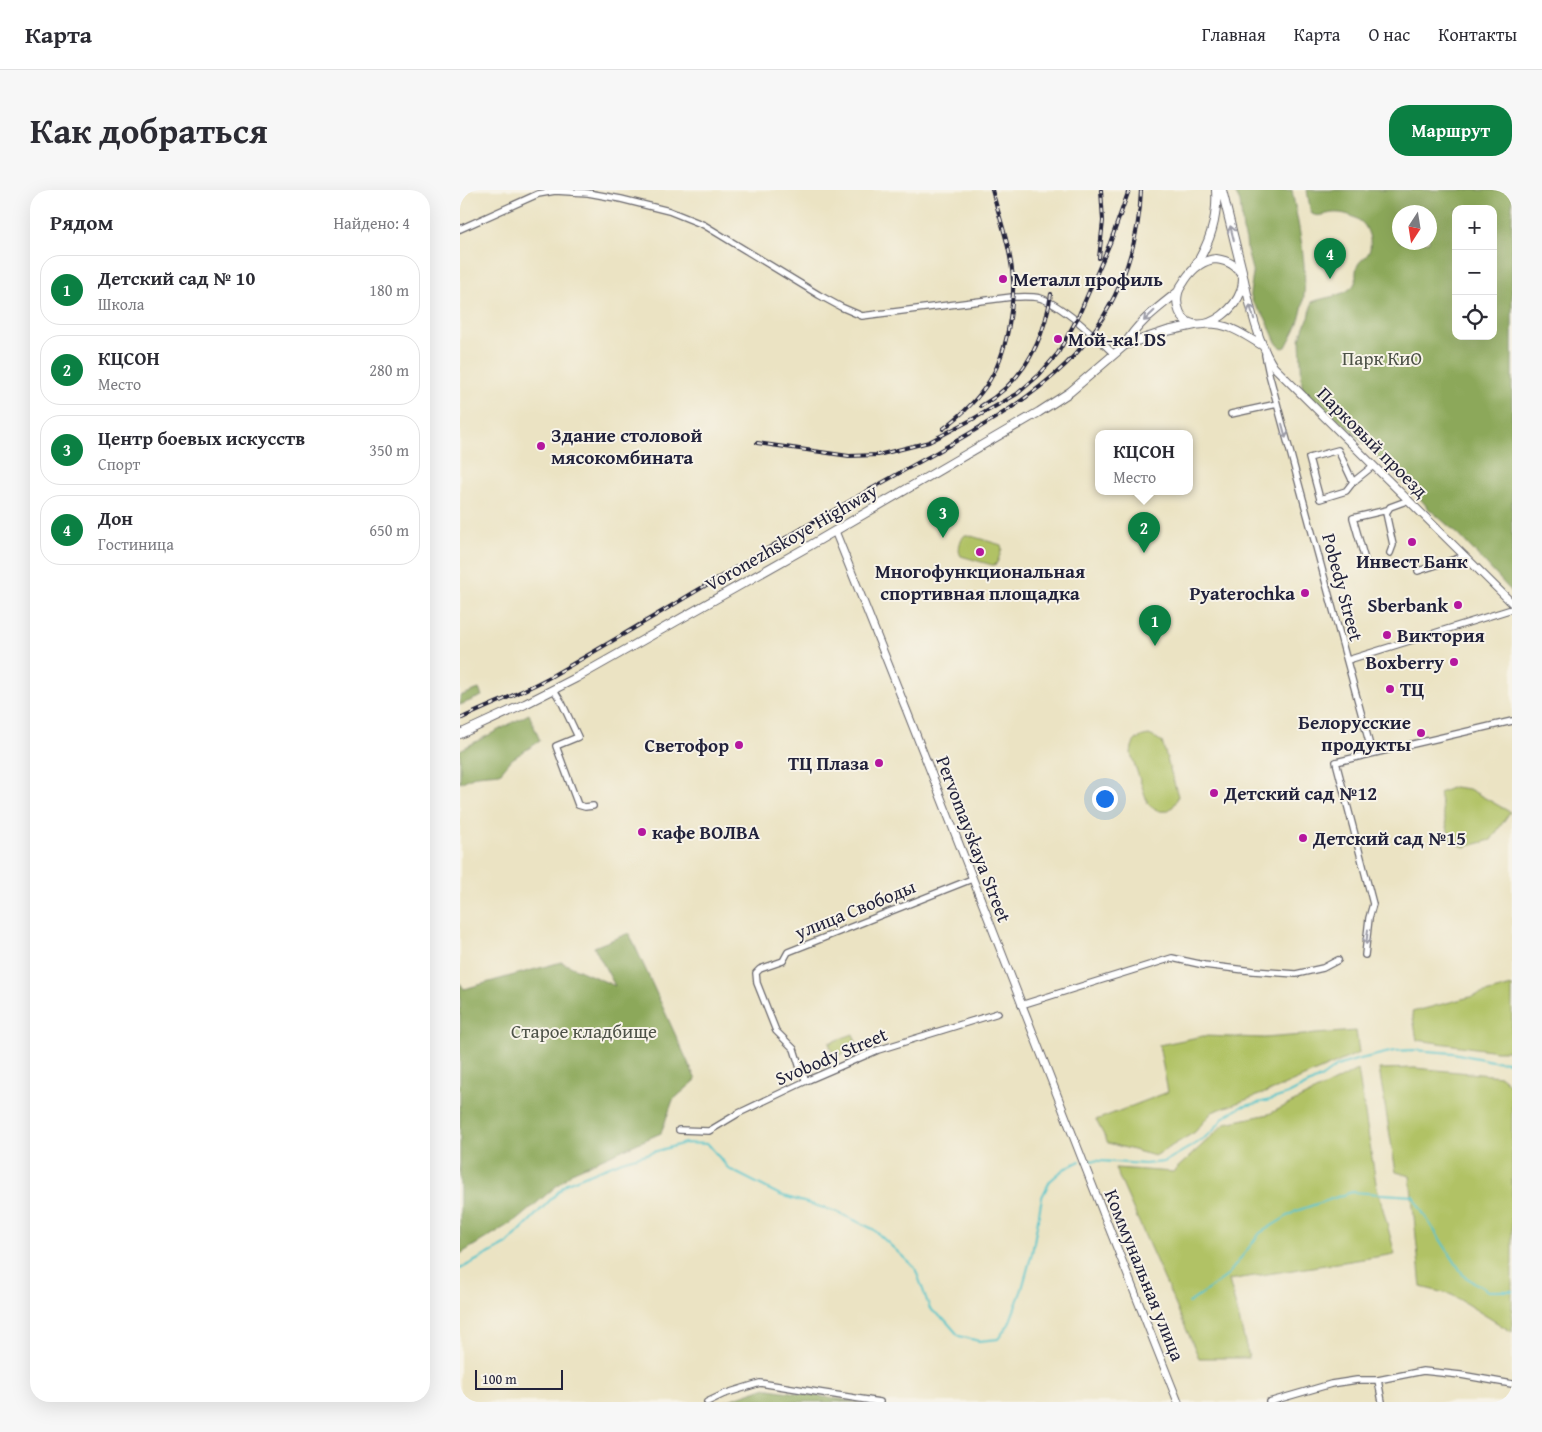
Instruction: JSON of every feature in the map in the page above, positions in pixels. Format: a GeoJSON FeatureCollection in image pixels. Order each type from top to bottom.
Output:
{"type":"FeatureCollection","features":[{"type":"Feature","properties":{"kind":"main road"},"geometry":{"type":"LineString","coordinates":[[1125,345],[1143,322],[1178,292],[1205,251],[1216,216],[1216,190]]}},
{"type":"Feature","properties":{"kind":"main road"},"geometry":{"type":"LineString","coordinates":[[1125,345],[1167,331],[1206,324],[1217,319],[1230,309],[1241,291],[1243,276],[1222,190]]}},
{"type":"Feature","properties":{"kind":"main road"},"geometry":{"type":"LineString","coordinates":[[1194,269],[1205,261],[1216,259],[1236,266],[1243,276]]}},
{"type":"Feature","properties":{"kind":"main road"},"geometry":{"type":"LineString","coordinates":[[1178,292],[1179,312],[1190,323],[1201,324]]}},
{"type":"Feature","properties":{"kind":"main road","name":"Voronezhskoye Highway"},"geometry":{"type":"LineString","coordinates":[[460,734],[554,690],[835,531],[1070,392],[1125,345]]}},
{"type":"Feature","properties":{"kind":"street"},"geometry":{"type":"LineString","coordinates":[[460,229],[538,194],[555,191],[588,193],[621,199],[669,211],[704,225],[819,295],[862,316],[1012,297],[1037,297],[1059,308],[1114,354]]}},
{"type":"Feature","properties":{"kind":"street","name":"Парковый проезд"},"geometry":{"type":"LineString","coordinates":[[1243,276],[1251,311],[1268,357],[1274,367],[1512,604]]}},
{"type":"Feature","properties":{"kind":"street","name":"Парковый проезд"},"geometry":{"type":"LineString","coordinates":[[1201,324],[1220,324],[1232,328],[1264,347]]}},
{"type":"Feature","properties":{"kind":"street","name":"Pobedy Street"},"geometry":{"type":"LineString","coordinates":[[1264,347],[1277,404],[1372,753]]}},
{"type":"Feature","properties":{"kind":"street"},"geometry":{"type":"LineString","coordinates":[[1231,414],[1277,404]]}},
{"type":"Feature","properties":{"kind":"street"},"geometry":{"type":"LineString","coordinates":[[1352,482],[1338,450],[1309,458],[1320,500],[1346,491],[1352,482],[1373,466]]}},
{"type":"Feature","properties":{"kind":"street"},"geometry":{"type":"LineString","coordinates":[[1365,560],[1353,518],[1387,510],[1409,500]]}},
{"type":"Feature","properties":{"kind":"street"},"geometry":{"type":"LineString","coordinates":[[1387,510],[1386,513],[1394,545],[1390,553]]}},
{"type":"Feature","properties":{"kind":"street","name":"Pervomayskaya Street"},"geometry":{"type":"LineString","coordinates":[[835,531],[1083,1160]]}},
{"type":"Feature","properties":{"kind":"street"},"geometry":{"type":"LineString","coordinates":[[1418,571],[1465,556]]}},
{"type":"Feature","properties":{"kind":"street"},"geometry":{"type":"LineString","coordinates":[[1348,660],[1512,610]]}},
{"type":"Feature","properties":{"kind":"street"},"geometry":{"type":"LineString","coordinates":[[554,690],[578,737],[556,746],[558,752],[578,804],[586,807],[593,806]]}},
{"type":"Feature","properties":{"kind":"street"},"geometry":{"type":"LineString","coordinates":[[1365,955],[1369,918],[1373,904],[1336,762],[1512,722]]}},
{"type":"Feature","properties":{"kind":"street","name":"улица Свободы"},"geometry":{"type":"LineString","coordinates":[[806,1081],[794,1049],[776,1031],[757,983],[756,973],[783,961],[788,952],[972,879]]}},
{"type":"Feature","properties":{"kind":"street"},"geometry":{"type":"LineString","coordinates":[[1021,1005],[1172,958],[1204,965],[1296,974],[1323,968],[1338,960]]}},
{"type":"Feature","properties":{"kind":"street","name":"Svobody Street"},"geometry":{"type":"LineString","coordinates":[[679,1130],[709,1132],[739,1114],[806,1081],[878,1050],[998,1013]]}},
{"type":"Feature","properties":{"kind":"street","name":"Коммунальная улица"},"geometry":{"type":"LineString","coordinates":[[1083,1160],[1178,1402]]}},
{"type":"Feature","properties":{"kind":"street"},"geometry":{"type":"LineString","coordinates":[[1269,1402],[1331,1384],[1357,1380],[1378,1380],[1423,1371],[1512,1384]]}},
{"type":"Feature","properties":{"kind":"street"},"geometry":{"type":"LineString","coordinates":[[1378,1380],[1382,1402]]}},
{"type":"Feature","properties":{"kind":"street"},"geometry":{"type":"LineString","coordinates":[[707,1402],[724,1394],[760,1383],[880,1402]]}},
{"type":"Feature","properties":{"kind":"green space"},"geometry":{"type":"Polygon","coordinates":[[[1236,190],[1292,190],[1305,274],[1302,307],[1298,323],[1286,347],[1283,348],[1276,342],[1265,317],[1253,303],[1250,293],[1253,274],[1243,231],[1240,202],[1236,190]]]}},
{"type":"Feature","properties":{"kind":"green space","name":"Парк КиО"},"geometry":{"type":"Polygon","coordinates":[[[1307,190],[1512,190],[1512,592],[1459,535],[1429,509],[1348,428],[1306,395],[1302,387],[1300,339],[1309,318],[1312,302],[1337,295],[1351,288],[1356,280],[1358,265],[1370,248],[1369,235],[1363,223],[1349,215],[1340,213],[1319,216],[1312,214],[1307,190]]]}},
{"type":"Feature","properties":{"kind":"green space","name":"Многофункциональная спортивная площадка"},"geometry":{"type":"Polygon","coordinates":[[[965,535],[1001,545],[1002,549],[997,563],[992,565],[961,556],[959,551],[960,545],[965,535]]]}},
{"type":"Feature","properties":{"kind":"green space"},"geometry":{"type":"Polygon","coordinates":[[[479,689],[482,696],[460,705],[460,696],[479,689]]]}},
{"type":"Feature","properties":{"kind":"green space"},"geometry":{"type":"Polygon","coordinates":[[[529,714],[540,741],[512,759],[500,773],[477,775],[460,783],[460,750],[529,714]]]}},
{"type":"Feature","properties":{"kind":"green space"},"geometry":{"type":"Polygon","coordinates":[[[1149,735],[1162,742],[1178,796],[1173,806],[1166,811],[1157,810],[1148,804],[1131,754],[1132,746],[1136,740],[1149,735]]]}},
{"type":"Feature","properties":{"kind":"green space"},"geometry":{"type":"Polygon","coordinates":[[[1454,787],[1469,789],[1510,812],[1491,840],[1464,847],[1451,841],[1439,793],[1454,787]]]}},
{"type":"Feature","properties":{"kind":"green space","name":"Старое кладбище"},"geometry":{"type":"Polygon","coordinates":[[[629,933],[696,1080],[673,1100],[661,1133],[574,1171],[518,1219],[460,1254],[460,983],[464,989],[561,962],[615,986],[594,947],[629,933]]]}},
{"type":"Feature","properties":{"kind":"green space"},"geometry":{"type":"Polygon","coordinates":[[[1512,986],[1512,1051],[1497,1051],[1417,1040],[1412,1012],[1512,986]]]}},
{"type":"Feature","properties":{"kind":"green space"},"geometry":{"type":"Polygon","coordinates":[[[1356,1031],[1359,1053],[1276,1089],[1212,1112],[1195,1132],[1155,1156],[1108,1143],[1096,1120],[1168,1092],[1159,1045],[1203,1036],[1264,1038],[1356,1031]]]}},
{"type":"Feature","properties":{"kind":"green space"},"geometry":{"type":"Polygon","coordinates":[[[853,1034],[858,1048],[834,1057],[829,1043],[853,1034]]]}},
{"type":"Feature","properties":{"kind":"green space"},"geometry":{"type":"Polygon","coordinates":[[[1415,1068],[1501,1076],[1512,1086],[1512,1332],[1452,1295],[1421,1287],[1410,1176],[1396,1172],[1379,1069],[1415,1068]]]}},
{"type":"Feature","properties":{"kind":"green space"},"geometry":{"type":"Polygon","coordinates":[[[1358,1070],[1376,1183],[1395,1254],[1229,1280],[1249,1358],[1199,1358],[1115,1168],[1173,1172],[1226,1123],[1269,1114],[1358,1070]]]}},
{"type":"Feature","properties":{"kind":"green space"},"geometry":{"type":"Polygon","coordinates":[[[763,1388],[858,1402],[772,1402],[755,1400],[723,1402],[763,1388]]]}},
{"type":"Feature","properties":{"kind":"waterway"},"geometry":{"type":"LineString","coordinates":[[1085,1160],[1145,1164],[1164,1162],[1197,1143],[1212,1132],[1224,1117],[1241,1107],[1288,1094],[1322,1077],[1337,1066],[1394,1051],[1414,1050],[1453,1053],[1492,1061],[1512,1062]]}},
{"type":"Feature","properties":{"kind":"waterway"},"geometry":{"type":"LineString","coordinates":[[460,1269],[507,1244],[567,1183],[622,1161],[685,1143],[708,1144],[729,1169],[780,1195],[837,1212],[873,1229],[915,1268],[930,1309],[946,1321],[959,1336],[979,1341],[998,1339],[1009,1324],[1022,1289],[1032,1253],[1042,1197],[1050,1181],[1064,1169],[1080,1161]]}},
{"type":"Feature","properties":{"kind":"waterway"},"geometry":{"type":"LineString","coordinates":[[1189,1303],[1227,1276],[1260,1233],[1296,1211],[1352,1192],[1413,1196],[1464,1276],[1488,1291],[1512,1291]]}},
{"type":"Feature","properties":{"kind":"railway"},"geometry":{"type":"LineString","coordinates":[[943,429],[970,406],[989,381],[997,367],[1007,336],[1013,294],[1012,268],[1005,234],[992,190]]}},
{"type":"Feature","properties":{"kind":"railway"},"geometry":{"type":"LineString","coordinates":[[1099,258],[1103,221],[1101,190]]}},
{"type":"Feature","properties":{"kind":"railway"},"geometry":{"type":"LineString","coordinates":[[757,443],[849,456],[878,455],[929,442],[1017,394],[1039,375],[1058,353],[1078,317],[1110,243],[1129,190]]}},
{"type":"Feature","properties":{"kind":"railway"},"geometry":{"type":"LineString","coordinates":[[460,719],[550,677],[788,537],[967,435],[1002,414],[1051,378],[1066,364],[1097,327],[1120,284],[1135,238],[1141,190]]}},
{"type":"Feature","properties":{"kind":"railway"},"geometry":{"type":"LineString","coordinates":[[981,406],[1009,385],[1029,359],[1043,328],[1051,294]]}},
{"type":"Feature","properties":{"kind":"place","name":"Металл профиль"},"geometry":{"type":"Point","coordinates":[1003,279]}},
{"type":"Feature","properties":{"kind":"place","name":"Дон"},"geometry":{"type":"Point","coordinates":[1330,279]}},
{"type":"Feature","properties":{"kind":"place","name":"Мой-ка! DS"},"geometry":{"type":"Point","coordinates":[1058,339]}},
{"type":"Feature","properties":{"kind":"place","name":"Здание столовой мясокомбината"},"geometry":{"type":"Point","coordinates":[541,446]}},
{"type":"Feature","properties":{"kind":"place","name":"Центр боевых искусств"},"geometry":{"type":"Point","coordinates":[943,538]}},
{"type":"Feature","properties":{"kind":"place","name":"Инвест Банк"},"geometry":{"type":"Point","coordinates":[1412,542]}},
{"type":"Feature","properties":{"kind":"place","name":"Многофункциональная спортивная площадка"},"geometry":{"type":"Point","coordinates":[980,552]}},
{"type":"Feature","properties":{"kind":"place","name":"КЦСОН"},"geometry":{"type":"Point","coordinates":[1144,553]}},
{"type":"Feature","properties":{"kind":"place","name":"Pyaterochka"},"geometry":{"type":"Point","coordinates":[1305,593]}},
{"type":"Feature","properties":{"kind":"place","name":"Sberbank"},"geometry":{"type":"Point","coordinates":[1458,605]}},
{"type":"Feature","properties":{"kind":"place","name":"Виктория"},"geometry":{"type":"Point","coordinates":[1387,635]}},
{"type":"Feature","properties":{"kind":"place","name":"Детский сад № 10"},"geometry":{"type":"Point","coordinates":[1155,646]}},
{"type":"Feature","properties":{"kind":"place","name":"Boxberry"},"geometry":{"type":"Point","coordinates":[1454,662]}},
{"type":"Feature","properties":{"kind":"place","name":"ТЦ"},"geometry":{"type":"Point","coordinates":[1390,689]}},
{"type":"Feature","properties":{"kind":"place","name":"Белорусские продукты"},"geometry":{"type":"Point","coordinates":[1421,733]}},
{"type":"Feature","properties":{"kind":"place","name":"Светофор"},"geometry":{"type":"Point","coordinates":[739,745]}},
{"type":"Feature","properties":{"kind":"place","name":"ТЦ Плаза"},"geometry":{"type":"Point","coordinates":[879,763]}},
{"type":"Feature","properties":{"kind":"place","name":"Детский сад №12"},"geometry":{"type":"Point","coordinates":[1214,793]}},
{"type":"Feature","properties":{"kind":"place","name":"кафе ВОЛВА"},"geometry":{"type":"Point","coordinates":[642,832]}},
{"type":"Feature","properties":{"kind":"place","name":"Детский сад №15"},"geometry":{"type":"Point","coordinates":[1303,838]}}]}
